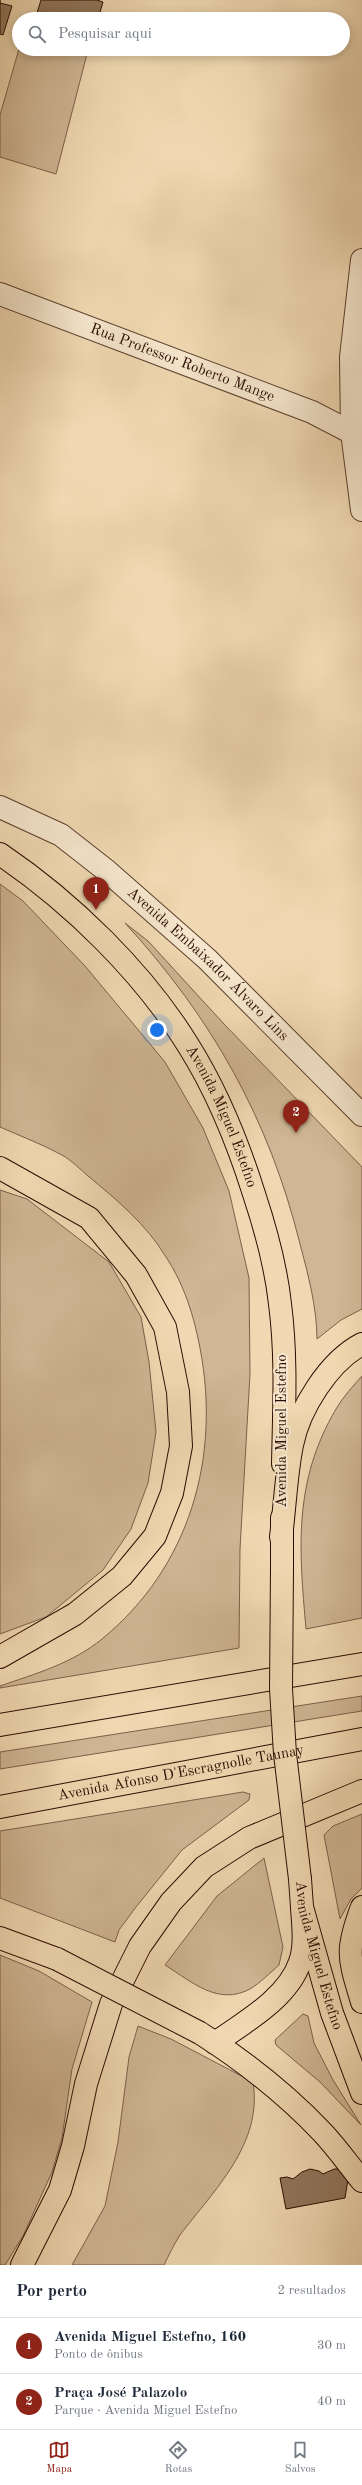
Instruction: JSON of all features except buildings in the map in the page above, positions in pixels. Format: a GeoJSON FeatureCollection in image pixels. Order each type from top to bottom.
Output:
{"type":"FeatureCollection","features":[{"type":"Feature","properties":{"kind":"main road","name":"Avenida Miguel Estefno"},"geometry":{"type":"LineString","coordinates":[[0,854],[76,912],[156,1000],[188,1045],[238,1145],[268,1237],[280,1304],[285,1378],[281,1537],[282,1703],[285,1754],[302,1907],[332,2013],[362,2093]]}},
{"type":"Feature","properties":{"kind":"main road"},"geometry":{"type":"LineString","coordinates":[[0,1168],[89,1218],[136,1275],[165,1327],[178,1392],[182,1446],[172,1493],[155,1536],[122,1576],[75,1614],[0,1657]]}},
{"type":"Feature","properties":{"kind":"main road"},"geometry":{"type":"LineString","coordinates":[[281,1537],[292,1444],[303,1416],[317,1388],[339,1360],[362,1344]]}},
{"type":"Feature","properties":{"kind":"main road"},"geometry":{"type":"LineString","coordinates":[[0,1725],[362,1664]]}},
{"type":"Feature","properties":{"kind":"main road","name":"Avenida Afonso D'Escragnolle Taunay"},"geometry":{"type":"LineString","coordinates":[[0,1807],[362,1739]]}},
{"type":"Feature","properties":{"kind":"main road"},"geometry":{"type":"LineString","coordinates":[[22,2265],[60,2190],[73,2146],[86,2084],[111,2004],[140,1946],[171,1902],[204,1867],[249,1838],[362,1791]]}},
{"type":"Feature","properties":{"kind":"main road"},"geometry":{"type":"LineString","coordinates":[[208,2038],[265,2006],[285,1987],[295,1974],[300,1961],[303,1943],[302,1907]]}},
{"type":"Feature","properties":{"kind":"main road"},"geometry":{"type":"LineString","coordinates":[[362,1907],[349,1944],[350,1962],[362,2002]]}},
{"type":"Feature","properties":{"kind":"main road"},"geometry":{"type":"LineString","coordinates":[[0,1938],[57,1959],[208,2038],[255,2072],[303,2114],[324,2134],[362,2181]]}},
{"type":"Feature","properties":{"kind":"street"},"geometry":{"type":"LineString","coordinates":[[362,260],[351,357],[362,510]]}},
{"type":"Feature","properties":{"kind":"street","name":"Rua Professor Roberto Mange"},"geometry":{"type":"LineString","coordinates":[[0,294],[312,412],[357,435]]}},
{"type":"Feature","properties":{"kind":"street","name":"Avenida Embaixador Álvaro Lins"},"geometry":{"type":"LineString","coordinates":[[0,807],[61,835],[107,871],[207,959],[360,1111]]}},
{"type":"Feature","properties":{"kind":"shaded area"},"geometry":{"type":"Polygon","coordinates":[[[17,56],[86,56],[56,174],[0,157],[0,115],[17,56]]]}},
{"type":"Feature","properties":{"kind":"shaded area"},"geometry":{"type":"Polygon","coordinates":[[[0,884],[23,901],[85,966],[165,1062],[203,1128],[229,1191],[249,1278],[250,1374],[240,1549],[239,1648],[0,1688],[0,1686],[53,1667],[79,1655],[102,1639],[132,1610],[157,1578],[177,1544],[192,1507],[201,1469],[206,1429],[205,1389],[200,1348],[195,1324],[188,1301],[178,1278],[158,1245],[130,1213],[69,1159],[47,1147],[0,1127],[0,884]]]}},
{"type":"Feature","properties":{"kind":"shaded area"},"geometry":{"type":"Polygon","coordinates":[[[125,923],[148,941],[224,1024],[362,1167],[362,1309],[341,1320],[317,1339],[314,1303],[300,1244],[287,1198],[272,1154],[254,1113],[234,1072],[185,996],[125,923]]]}},
{"type":"Feature","properties":{"kind":"shaded area"},"geometry":{"type":"Polygon","coordinates":[[[0,1190],[27,1199],[109,1262],[141,1317],[149,1362],[156,1432],[148,1483],[131,1529],[103,1570],[46,1617],[0,1634],[0,1190]]]}},
{"type":"Feature","properties":{"kind":"shaded area"},"geometry":{"type":"Polygon","coordinates":[[[362,1376],[362,1618],[306,1629],[301,1543],[302,1516],[306,1490],[312,1463],[322,1436],[336,1409],[362,1376]]]}},
{"type":"Feature","properties":{"kind":"shaded area"},"geometry":{"type":"Polygon","coordinates":[[[362,1696],[362,1711],[0,1769],[0,1752],[362,1696]]]}},
{"type":"Feature","properties":{"kind":"shaded area"},"geometry":{"type":"Polygon","coordinates":[[[243,1792],[250,1794],[249,1800],[182,1850],[119,1930],[115,1942],[0,1898],[0,1831],[243,1792]]]}},
{"type":"Feature","properties":{"kind":"shaded area"},"geometry":{"type":"Polygon","coordinates":[[[362,1814],[362,1888],[351,1899],[340,1919],[324,1835],[333,1826],[362,1814]]]}},
{"type":"Feature","properties":{"kind":"shaded area"},"geometry":{"type":"Polygon","coordinates":[[[264,1858],[283,1947],[279,1965],[250,1989],[238,1994],[227,1995],[206,1990],[195,1985],[165,1965],[217,1896],[264,1858]]]}},
{"type":"Feature","properties":{"kind":"shaded area"},"geometry":{"type":"Polygon","coordinates":[[[0,1955],[39,1971],[92,2002],[72,2069],[62,2138],[52,2172],[23,2236],[5,2265],[0,2265],[0,1955]]]}},
{"type":"Feature","properties":{"kind":"shaded area"},"geometry":{"type":"Polygon","coordinates":[[[303,2014],[308,2016],[314,2043],[333,2080],[361,2125],[320,2082],[276,2045],[275,2040],[303,2014]]]}},
{"type":"Feature","properties":{"kind":"shaded area"},"geometry":{"type":"Polygon","coordinates":[[[138,2026],[171,2039],[253,2082],[254,2105],[251,2126],[233,2165],[221,2183],[180,2235],[164,2265],[72,2265],[105,2206],[118,2142],[129,2057],[138,2026]]]}},
{"type":"Feature","properties":{"kind":"place","name":"Avenida Miguel Estefno, 160"},"geometry":{"type":"Point","coordinates":[96,910]}},
{"type":"Feature","properties":{"kind":"place","name":"Praça José Palazolo"},"geometry":{"type":"Point","coordinates":[296,1133]}}]}
